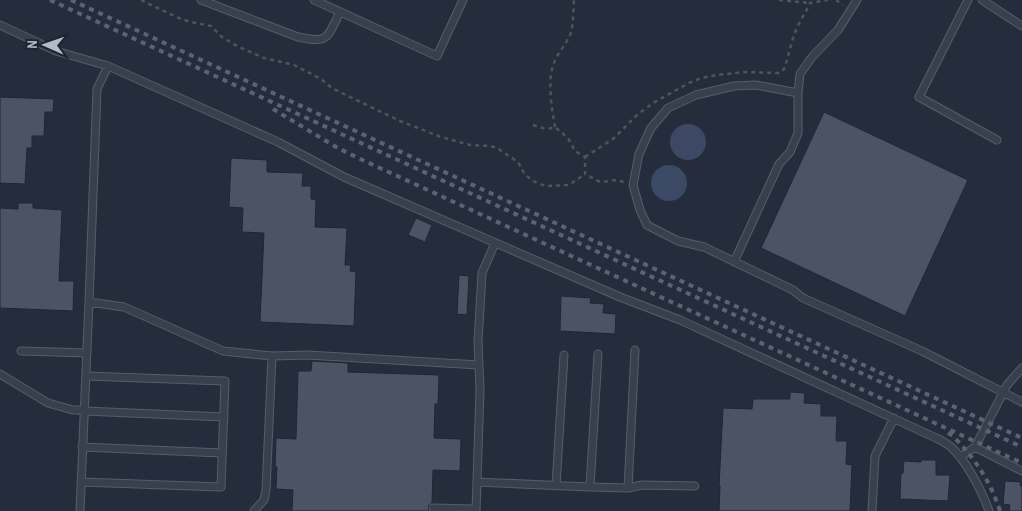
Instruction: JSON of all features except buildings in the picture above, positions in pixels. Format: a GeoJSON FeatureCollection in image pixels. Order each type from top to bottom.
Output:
{"type":"FeatureCollection","features":[{"type":"Feature","properties":{"kind":"lane"},"geometry":{"type":"LineString","coordinates":[[201,0],[298,37],[312,40],[322,40],[328,36],[340,12]]}},
{"type":"Feature","properties":{"kind":"lane"},"geometry":{"type":"LineString","coordinates":[[314,0],[437,56],[463,0]]}},
{"type":"Feature","properties":{"kind":"lane"},"geometry":{"type":"LineString","coordinates":[[734,262],[779,164],[790,152],[798,133],[800,74],[812,57],[838,30],[857,0]]}},
{"type":"Feature","properties":{"kind":"lane"},"geometry":{"type":"LineString","coordinates":[[968,0],[919,96],[997,140]]}},
{"type":"Feature","properties":{"kind":"lane"},"geometry":{"type":"LineString","coordinates":[[982,0],[1022,26]]}},
{"type":"Feature","properties":{"kind":"lane"},"geometry":{"type":"LineString","coordinates":[[0,25],[56,51],[108,66],[278,142],[344,177],[620,297],[680,320],[936,438],[951,447],[974,476],[989,511]]}},
{"type":"Feature","properties":{"kind":"lane"},"geometry":{"type":"LineString","coordinates":[[80,511],[97,89],[108,66]]}},
{"type":"Feature","properties":{"kind":"lane"},"geometry":{"type":"LineString","coordinates":[[798,92],[756,85],[734,86],[696,95],[668,108],[651,128],[639,154],[633,185],[640,210],[647,225],[678,241],[704,247],[793,290],[803,298],[922,351],[1003,394],[1022,402]]}},
{"type":"Feature","properties":{"kind":"lane"},"geometry":{"type":"LineString","coordinates":[[433,508],[476,510],[480,390],[478,342],[482,273],[495,242]]}},
{"type":"Feature","properties":{"kind":"lane"},"geometry":{"type":"LineString","coordinates":[[89,302],[124,307],[223,351],[272,356],[307,356],[479,365]]}},
{"type":"Feature","properties":{"kind":"lane"},"geometry":{"type":"LineString","coordinates":[[628,488],[635,350]]}},
{"type":"Feature","properties":{"kind":"lane"},"geometry":{"type":"LineString","coordinates":[[21,352],[87,353]]}},
{"type":"Feature","properties":{"kind":"lane"},"geometry":{"type":"LineString","coordinates":[[590,487],[598,354]]}},
{"type":"Feature","properties":{"kind":"lane"},"geometry":{"type":"LineString","coordinates":[[556,486],[564,355]]}},
{"type":"Feature","properties":{"kind":"lane"},"geometry":{"type":"LineString","coordinates":[[254,511],[264,500],[266,490],[272,356]]}},
{"type":"Feature","properties":{"kind":"lane"},"geometry":{"type":"LineString","coordinates":[[960,457],[975,447],[1007,385],[1022,368]]}},
{"type":"Feature","properties":{"kind":"lane"},"geometry":{"type":"LineString","coordinates":[[0,374],[48,403],[74,410],[224,417]]}},
{"type":"Feature","properties":{"kind":"lane"},"geometry":{"type":"LineString","coordinates":[[81,482],[221,487],[225,382],[86,376]]}},
{"type":"Feature","properties":{"kind":"lane"},"geometry":{"type":"LineString","coordinates":[[872,511],[875,456],[894,418]]}},
{"type":"Feature","properties":{"kind":"lane"},"geometry":{"type":"LineString","coordinates":[[82,447],[222,453]]}},
{"type":"Feature","properties":{"kind":"lane"},"geometry":{"type":"LineString","coordinates":[[975,447],[1022,471]]}},
{"type":"Feature","properties":{"kind":"lane"},"geometry":{"type":"LineString","coordinates":[[477,482],[628,488],[642,485],[695,486]]}},
{"type":"Feature","properties":{"kind":"path"},"geometry":{"type":"LineString","coordinates":[[141,0],[181,19],[211,26],[222,37],[237,46],[264,58],[294,65],[321,79],[332,88],[425,131],[470,145],[497,148],[518,162],[524,173],[536,183],[546,186],[569,185],[585,174]]}},
{"type":"Feature","properties":{"kind":"path"},"geometry":{"type":"LineString","coordinates":[[574,0],[574,17],[570,34],[551,70],[550,87],[555,127],[568,138],[575,151],[585,158],[585,174]]}},
{"type":"Feature","properties":{"kind":"path"},"geometry":{"type":"LineString","coordinates":[[779,0],[810,3]]}},
{"type":"Feature","properties":{"kind":"path"},"geometry":{"type":"LineString","coordinates":[[533,125],[542,129],[555,127]]}},
{"type":"Feature","properties":{"kind":"path"},"geometry":{"type":"LineString","coordinates":[[585,174],[598,182],[616,180],[633,185]]}},
{"type":"Feature","properties":{"kind":"water"},"geometry":{"type":"Polygon","coordinates":[[[688,124],[695,125],[701,129],[705,135],[705,149],[701,155],[695,159],[688,160],[681,159],[675,155],[671,149],[670,142],[671,135],[675,129],[681,125],[688,124]]]}},
{"type":"Feature","properties":{"kind":"water"},"geometry":{"type":"Polygon","coordinates":[[[669,165],[676,166],[682,170],[686,176],[686,190],[682,196],[676,200],[669,201],[662,200],[656,196],[652,190],[651,183],[652,176],[656,170],[662,166],[669,165]]]}},
{"type":"Feature","properties":{"kind":"railway"},"geometry":{"type":"LineString","coordinates":[[50,0],[1022,447]]}},
{"type":"Feature","properties":{"kind":"railway"},"geometry":{"type":"LineString","coordinates":[[71,0],[1022,438]]}},
{"type":"Feature","properties":{"kind":"railway"},"geometry":{"type":"LineString","coordinates":[[273,109],[356,157],[1022,463]]}},
{"type":"Feature","properties":{"kind":"railway"},"geometry":{"type":"LineString","coordinates":[[948,433],[953,436],[981,470],[992,489],[1000,511]]}}]}
